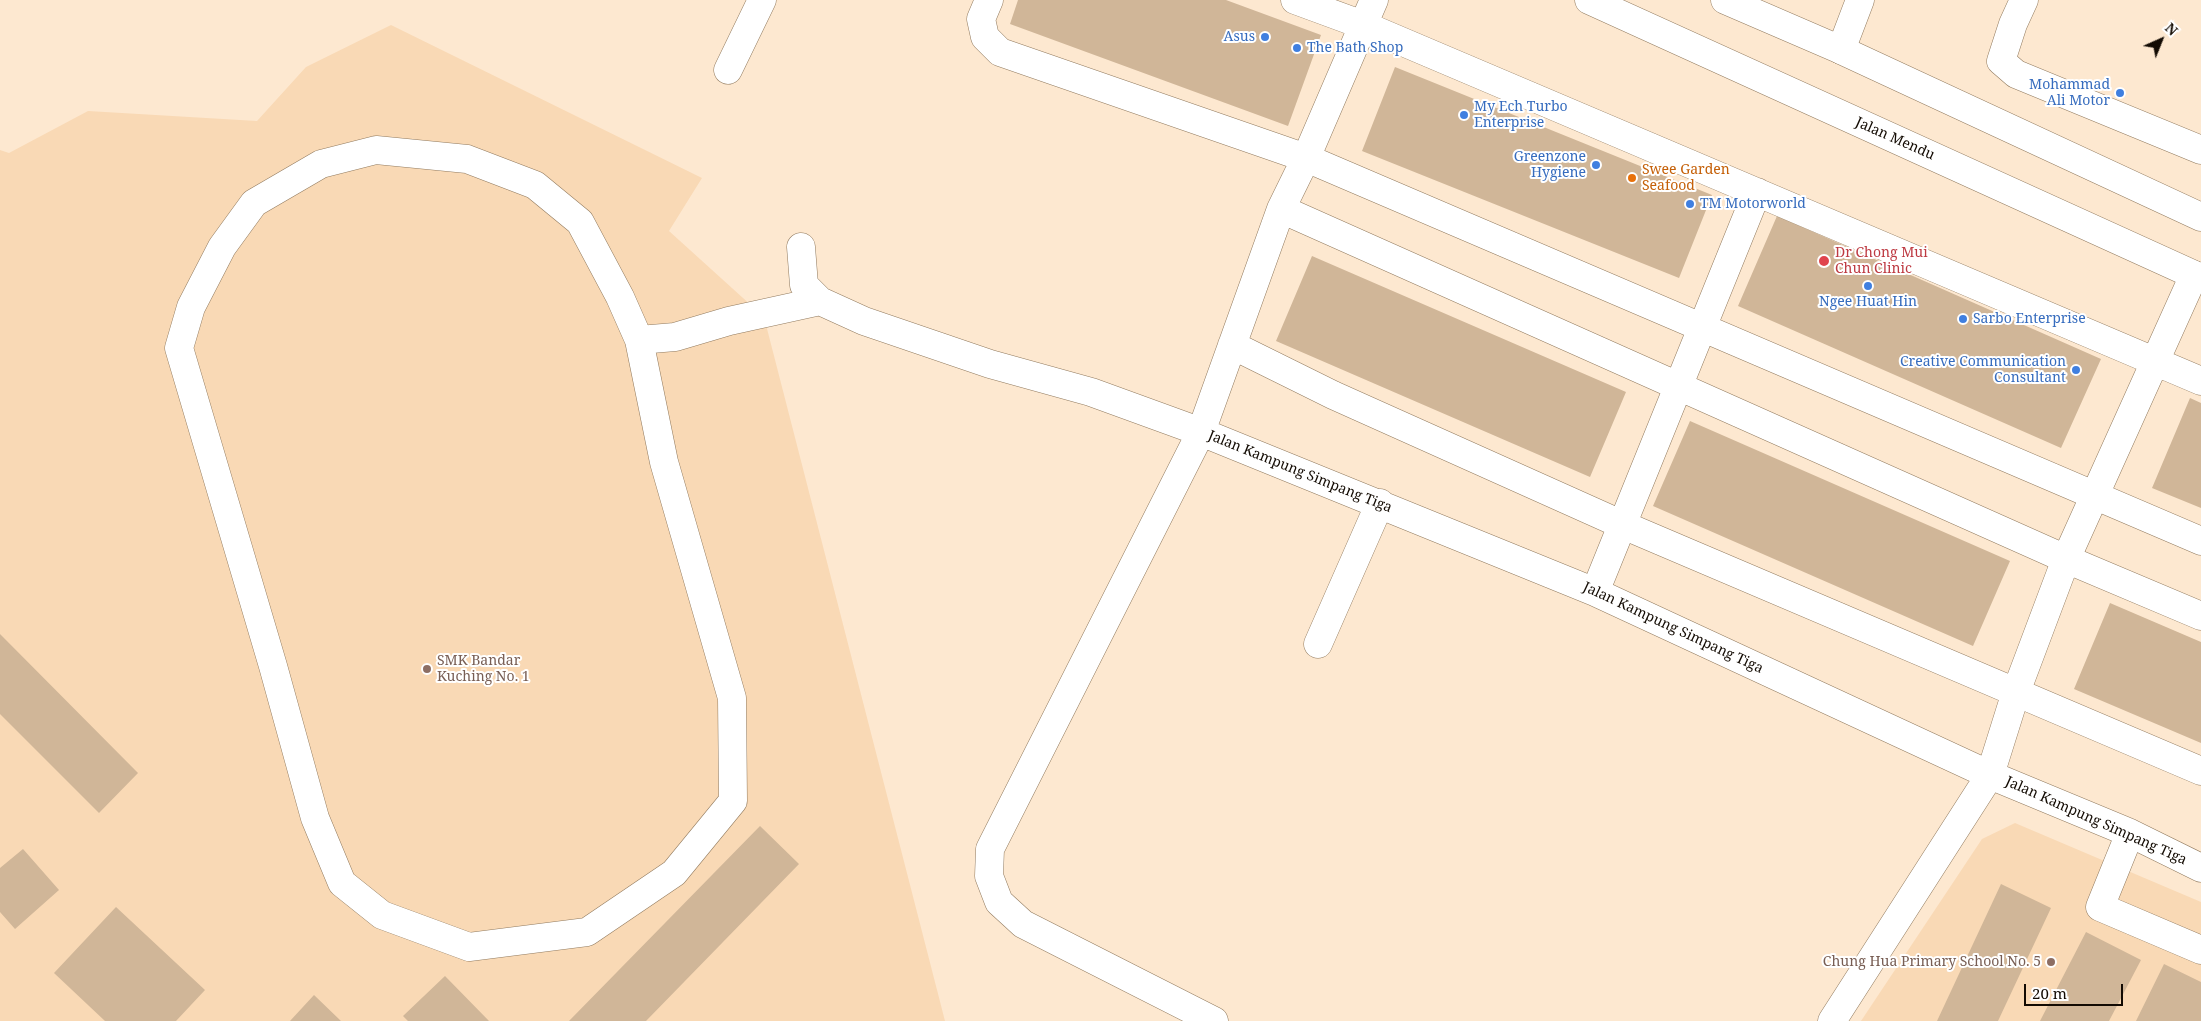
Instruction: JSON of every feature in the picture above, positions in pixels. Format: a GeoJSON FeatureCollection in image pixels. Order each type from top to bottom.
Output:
{"type":"FeatureCollection","features":[{"type":"Feature","properties":{"kind":"street"},"geometry":{"type":"LineString","coordinates":[[728,70],[762,0]]}},
{"type":"Feature","properties":{"kind":"street"},"geometry":{"type":"LineString","coordinates":[[989,0],[982,19],[984,37],[1000,52],[1306,158],[2201,541]]}},
{"type":"Feature","properties":{"kind":"street"},"geometry":{"type":"LineString","coordinates":[[1295,0],[1363,25],[2201,381]]}},
{"type":"Feature","properties":{"kind":"street"},"geometry":{"type":"LineString","coordinates":[[801,247],[804,285],[820,301],[864,321],[990,364],[1090,392],[1201,432],[1281,209],[1306,158],[1374,0]]}},
{"type":"Feature","properties":{"kind":"street","name":"Jalan Mendu"},"geometry":{"type":"LineString","coordinates":[[1589,0],[2198,276]]}},
{"type":"Feature","properties":{"kind":"street"},"geometry":{"type":"LineString","coordinates":[[1725,0],[1765,8],[1841,50],[2201,217]]}},
{"type":"Feature","properties":{"kind":"street"},"geometry":{"type":"LineString","coordinates":[[1841,50],[1860,0]]}},
{"type":"Feature","properties":{"kind":"street"},"geometry":{"type":"LineString","coordinates":[[2024,0],[2012,24],[2001,61],[2016,74],[2201,150]]}},
{"type":"Feature","properties":{"kind":"street"},"geometry":{"type":"LineString","coordinates":[[376,150],[467,159],[535,185],[580,222],[620,296],[639,340],[664,462],[732,698],[733,801],[674,873],[587,932],[469,947],[382,915],[342,883],[315,818],[273,666],[179,348],[191,307],[222,247],[254,203],[320,164],[376,150]]}},
{"type":"Feature","properties":{"kind":"street"},"geometry":{"type":"LineString","coordinates":[[1595,592],[1703,328],[1756,192]]}},
{"type":"Feature","properties":{"kind":"street"},"geometry":{"type":"LineString","coordinates":[[1281,209],[2066,559],[2201,616]]}},
{"type":"Feature","properties":{"kind":"street"},"geometry":{"type":"LineString","coordinates":[[1990,775],[2016,692],[2066,559],[2155,362],[2198,276]]}},
{"type":"Feature","properties":{"kind":"street"},"geometry":{"type":"LineString","coordinates":[[639,340],[674,337],[729,321],[820,301]]}},
{"type":"Feature","properties":{"kind":"street"},"geometry":{"type":"LineString","coordinates":[[1232,345],[1333,395],[1623,525],[2201,771]]}},
{"type":"Feature","properties":{"kind":"street","name":"Jalan Kampung Simpang Tiga"},"geometry":{"type":"LineString","coordinates":[[1214,1021],[1023,924],[999,902],[989,876],[990,849],[1201,432],[1380,503],[1595,592],[1990,775],[2130,833],[2201,868]]}},
{"type":"Feature","properties":{"kind":"street"},"geometry":{"type":"LineString","coordinates":[[1318,644],[1380,503]]}},
{"type":"Feature","properties":{"kind":"street","name":"Jalan Kampung Simpang Tiga"},"geometry":{"type":"LineString","coordinates":[[1832,1021],[1990,775]]}},
{"type":"Feature","properties":{"kind":"street"},"geometry":{"type":"LineString","coordinates":[[2130,833],[2100,907],[2201,950]]}},
{"type":"Feature","properties":{"kind":"shaded area","name":"SMK Bandar Kuching No. 1"},"geometry":{"type":"Polygon","coordinates":[[[391,25],[702,178],[669,231],[764,317],[945,1021],[0,1021],[0,150],[9,153],[88,111],[257,121],[306,67],[391,25]]]}},
{"type":"Feature","properties":{"kind":"shaded area","name":"Chung Hua Primary School No. 5"},"geometry":{"type":"Polygon","coordinates":[[[2015,823],[2201,902],[2201,1021],[1861,1021],[1982,839],[2015,823]]]}},
{"type":"Feature","properties":{"kind":"building"},"geometry":{"type":"Polygon","coordinates":[[[1018,0],[1226,0],[1321,35],[1288,126],[1010,24],[1018,0]]]}},
{"type":"Feature","properties":{"kind":"building"},"geometry":{"type":"Polygon","coordinates":[[[1395,67],[1712,195],[1679,278],[1362,151],[1395,67]]]}},
{"type":"Feature","properties":{"kind":"building"},"geometry":{"type":"Polygon","coordinates":[[[1777,216],[2101,359],[2061,448],[1738,306],[1777,216]]]}},
{"type":"Feature","properties":{"kind":"building"},"geometry":{"type":"Polygon","coordinates":[[[1312,256],[1626,392],[1590,477],[1276,341],[1312,256]]]}},
{"type":"Feature","properties":{"kind":"building"},"geometry":{"type":"Polygon","coordinates":[[[2190,398],[2201,403],[2201,508],[2152,488],[2190,398]]]}},
{"type":"Feature","properties":{"kind":"building"},"geometry":{"type":"Polygon","coordinates":[[[1690,421],[2010,561],[1973,646],[1653,506],[1690,421]]]}},
{"type":"Feature","properties":{"kind":"building"},"geometry":{"type":"Polygon","coordinates":[[[2110,603],[2201,642],[2201,743],[2074,689],[2110,603]]]}},
{"type":"Feature","properties":{"kind":"building"},"geometry":{"type":"Polygon","coordinates":[[[0,634],[138,773],[99,813],[0,714],[0,634]]]}},
{"type":"Feature","properties":{"kind":"building"},"geometry":{"type":"Polygon","coordinates":[[[760,826],[799,864],[646,1021],[569,1021],[760,826]]]}},
{"type":"Feature","properties":{"kind":"building"},"geometry":{"type":"Polygon","coordinates":[[[23,849],[59,890],[15,929],[0,912],[0,868],[23,849]]]}},
{"type":"Feature","properties":{"kind":"building"},"geometry":{"type":"Polygon","coordinates":[[[2001,884],[2051,908],[1998,1021],[1937,1021],[2001,884]]]}},
{"type":"Feature","properties":{"kind":"building"},"geometry":{"type":"Polygon","coordinates":[[[116,907],[205,990],[176,1021],[105,1021],[54,973],[116,907]]]}},
{"type":"Feature","properties":{"kind":"building"},"geometry":{"type":"Polygon","coordinates":[[[2086,932],[2141,960],[2109,1021],[2040,1021],[2086,932]]]}},
{"type":"Feature","properties":{"kind":"building"},"geometry":{"type":"Polygon","coordinates":[[[2164,964],[2201,982],[2201,1021],[2136,1021],[2164,964]]]}},
{"type":"Feature","properties":{"kind":"building"},"geometry":{"type":"Polygon","coordinates":[[[445,976],[489,1021],[408,1021],[403,1016],[445,976]]]}},
{"type":"Feature","properties":{"kind":"building"},"geometry":{"type":"Polygon","coordinates":[[[314,995],[341,1021],[290,1021],[314,995]]]}},
{"type":"Feature","properties":{"kind":"place","name":"Asus"},"geometry":{"type":"Point","coordinates":[1265,37]}},
{"type":"Feature","properties":{"kind":"place","name":"The Bath Shop"},"geometry":{"type":"Point","coordinates":[1297,48]}},
{"type":"Feature","properties":{"kind":"place","name":"Mohammad Ali Motor"},"geometry":{"type":"Point","coordinates":[2120,93]}},
{"type":"Feature","properties":{"kind":"place","name":"My Ech Turbo Enterprise"},"geometry":{"type":"Point","coordinates":[1464,115]}},
{"type":"Feature","properties":{"kind":"place","name":"Greenzone Hygiene"},"geometry":{"type":"Point","coordinates":[1596,165]}},
{"type":"Feature","properties":{"kind":"place","name":"Swee Garden Seafood"},"geometry":{"type":"Point","coordinates":[1632,178]}},
{"type":"Feature","properties":{"kind":"place","name":"TM Motorworld"},"geometry":{"type":"Point","coordinates":[1690,204]}},
{"type":"Feature","properties":{"kind":"place","name":"Dr Chong Mui Chun Clinic"},"geometry":{"type":"Point","coordinates":[1824,261]}},
{"type":"Feature","properties":{"kind":"place","name":"Ngee Huat Hin"},"geometry":{"type":"Point","coordinates":[1868,286]}},
{"type":"Feature","properties":{"kind":"place","name":"Sarbo Enterprise"},"geometry":{"type":"Point","coordinates":[1963,319]}},
{"type":"Feature","properties":{"kind":"place","name":"Creative Communication Consultant"},"geometry":{"type":"Point","coordinates":[2076,370]}},
{"type":"Feature","properties":{"kind":"place","name":"SMK Bandar Kuching No. 1"},"geometry":{"type":"Point","coordinates":[427,669]}},
{"type":"Feature","properties":{"kind":"place","name":"Chung Hua Primary School No. 5"},"geometry":{"type":"Point","coordinates":[2051,962]}}]}
